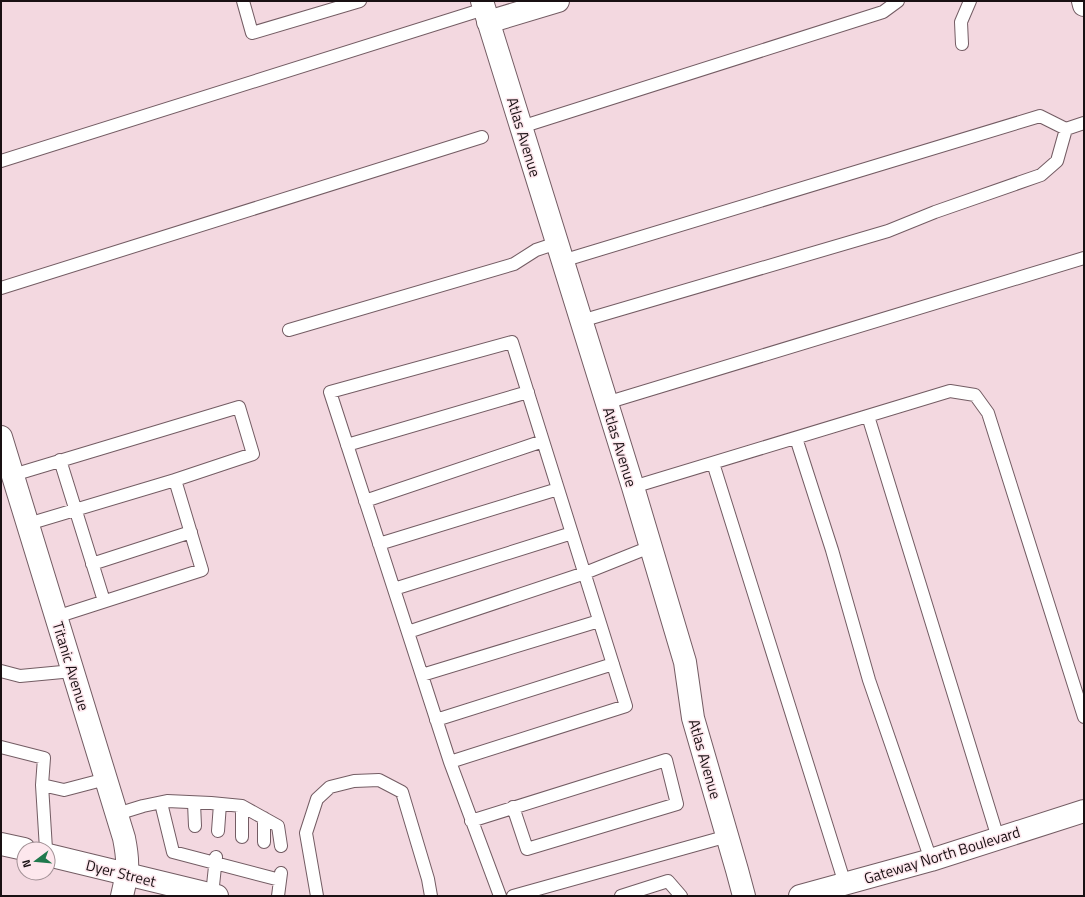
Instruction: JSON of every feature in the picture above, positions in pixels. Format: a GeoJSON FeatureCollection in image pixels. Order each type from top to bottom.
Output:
{"type":"FeatureCollection","features":[{"type":"Feature","properties":{"kind":"street"},"geometry":{"type":"LineString","coordinates":[[485,11],[558,1]]}},
{"type":"Feature","properties":{"kind":"street"},"geometry":{"type":"LineString","coordinates":[[1083,1],[1084,5]]}},
{"type":"Feature","properties":{"kind":"street","name":"Atlas Avenue"},"geometry":{"type":"LineString","coordinates":[[485,11],[633,487],[685,662],[693,718],[744,896]]}},
{"type":"Feature","properties":{"kind":"street","name":"Titanic Avenue"},"geometry":{"type":"LineString","coordinates":[[1,437],[117,814],[127,854],[127,874],[122,896]]}},
{"type":"Feature","properties":{"kind":"street","name":"Gateway North Boulevard"},"geometry":{"type":"LineString","coordinates":[[800,896],[816,893],[931,860],[1084,811]]}},
{"type":"Feature","properties":{"kind":"street"},"geometry":{"type":"LineString","coordinates":[[1,844],[16,847]]}},
{"type":"Feature","properties":{"kind":"street","name":"Dyer Street"},"geometry":{"type":"LineString","coordinates":[[56,857],[215,895]]}},
{"type":"Feature","properties":{"kind":"lane"},"geometry":{"type":"LineString","coordinates":[[243,1],[252,33],[360,1]]}},
{"type":"Feature","properties":{"kind":"lane"},"geometry":{"type":"LineString","coordinates":[[521,127],[883,12],[898,1]]}},
{"type":"Feature","properties":{"kind":"lane"},"geometry":{"type":"LineString","coordinates":[[962,44],[961,22],[970,1]]}},
{"type":"Feature","properties":{"kind":"lane"},"geometry":{"type":"LineString","coordinates":[[1,161],[485,11]]}},
{"type":"Feature","properties":{"kind":"lane"},"geometry":{"type":"LineString","coordinates":[[289,330],[514,264],[536,250],[560,252],[1040,116],[1066,129],[1084,123]]}},
{"type":"Feature","properties":{"kind":"lane"},"geometry":{"type":"LineString","coordinates":[[581,321],[888,231],[935,212],[1041,175],[1057,161],[1066,129]]}},
{"type":"Feature","properties":{"kind":"lane"},"geometry":{"type":"LineString","coordinates":[[1,288],[482,138]]}},
{"type":"Feature","properties":{"kind":"lane"},"geometry":{"type":"LineString","coordinates":[[606,403],[1084,258]]}},
{"type":"Feature","properties":{"kind":"lane"},"geometry":{"type":"LineString","coordinates":[[450,762],[626,706],[512,342],[330,392],[450,762],[500,896]]}},
{"type":"Feature","properties":{"kind":"lane"},"geometry":{"type":"LineString","coordinates":[[633,487],[950,391],[975,396],[988,413],[1084,718]]}},
{"type":"Feature","properties":{"kind":"lane"},"geometry":{"type":"LineString","coordinates":[[347,445],[528,392]]}},
{"type":"Feature","properties":{"kind":"lane"},"geometry":{"type":"LineString","coordinates":[[12,475],[239,407],[253,454],[175,480],[28,524]]}},
{"type":"Feature","properties":{"kind":"lane"},"geometry":{"type":"LineString","coordinates":[[868,416],[998,838]]}},
{"type":"Feature","properties":{"kind":"lane"},"geometry":{"type":"LineString","coordinates":[[796,438],[832,550],[869,680],[931,860]]}},
{"type":"Feature","properties":{"kind":"lane"},"geometry":{"type":"LineString","coordinates":[[365,501],[543,441]]}},
{"type":"Feature","properties":{"kind":"lane"},"geometry":{"type":"LineString","coordinates":[[60,460],[104,601]]}},
{"type":"Feature","properties":{"kind":"lane"},"geometry":{"type":"LineString","coordinates":[[713,463],[845,884]]}},
{"type":"Feature","properties":{"kind":"lane"},"geometry":{"type":"LineString","coordinates":[[56,617],[202,570],[175,480]]}},
{"type":"Feature","properties":{"kind":"lane"},"geometry":{"type":"LineString","coordinates":[[379,544],[558,489]]}},
{"type":"Feature","properties":{"kind":"lane"},"geometry":{"type":"LineString","coordinates":[[92,564],[191,532]]}},
{"type":"Feature","properties":{"kind":"lane"},"geometry":{"type":"LineString","coordinates":[[394,589],[572,533]]}},
{"type":"Feature","properties":{"kind":"lane"},"geometry":{"type":"LineString","coordinates":[[408,632],[585,573],[650,547]]}},
{"type":"Feature","properties":{"kind":"lane"},"geometry":{"type":"LineString","coordinates":[[422,675],[599,621]]}},
{"type":"Feature","properties":{"kind":"lane"},"geometry":{"type":"LineString","coordinates":[[436,720],[613,664]]}},
{"type":"Feature","properties":{"kind":"lane"},"geometry":{"type":"LineString","coordinates":[[1,671],[20,676],[73,671]]}},
{"type":"Feature","properties":{"kind":"lane"},"geometry":{"type":"LineString","coordinates":[[1,747],[44,758],[42,785],[46,841]]}},
{"type":"Feature","properties":{"kind":"lane"},"geometry":{"type":"LineString","coordinates":[[471,821],[513,807],[666,760],[677,804],[527,849],[513,807]]}},
{"type":"Feature","properties":{"kind":"lane"},"geometry":{"type":"LineString","coordinates":[[42,785],[64,790],[106,779]]}},
{"type":"Feature","properties":{"kind":"lane"},"geometry":{"type":"LineString","coordinates":[[317,896],[306,833],[317,799],[330,787],[354,781],[379,780],[402,792],[428,879],[431,896]]}},
{"type":"Feature","properties":{"kind":"lane"},"geometry":{"type":"LineString","coordinates":[[117,814],[143,806],[167,801],[242,806],[278,826],[281,846]]}},
{"type":"Feature","properties":{"kind":"lane"},"geometry":{"type":"LineString","coordinates":[[160,803],[173,852],[196,854],[281,876],[278,896]]}},
{"type":"Feature","properties":{"kind":"lane"},"geometry":{"type":"LineString","coordinates":[[194,803],[195,826]]}},
{"type":"Feature","properties":{"kind":"lane"},"geometry":{"type":"LineString","coordinates":[[218,831],[220,804]]}},
{"type":"Feature","properties":{"kind":"lane"},"geometry":{"type":"LineString","coordinates":[[242,806],[242,836]]}},
{"type":"Feature","properties":{"kind":"lane"},"geometry":{"type":"LineString","coordinates":[[264,818],[264,842]]}},
{"type":"Feature","properties":{"kind":"lane"},"geometry":{"type":"LineString","coordinates":[[513,896],[728,836]]}},
{"type":"Feature","properties":{"kind":"lane"},"geometry":{"type":"LineString","coordinates":[[215,895],[216,860]]}},
{"type":"Feature","properties":{"kind":"lane"},"geometry":{"type":"LineString","coordinates":[[621,896],[668,881],[681,896]]}}]}
